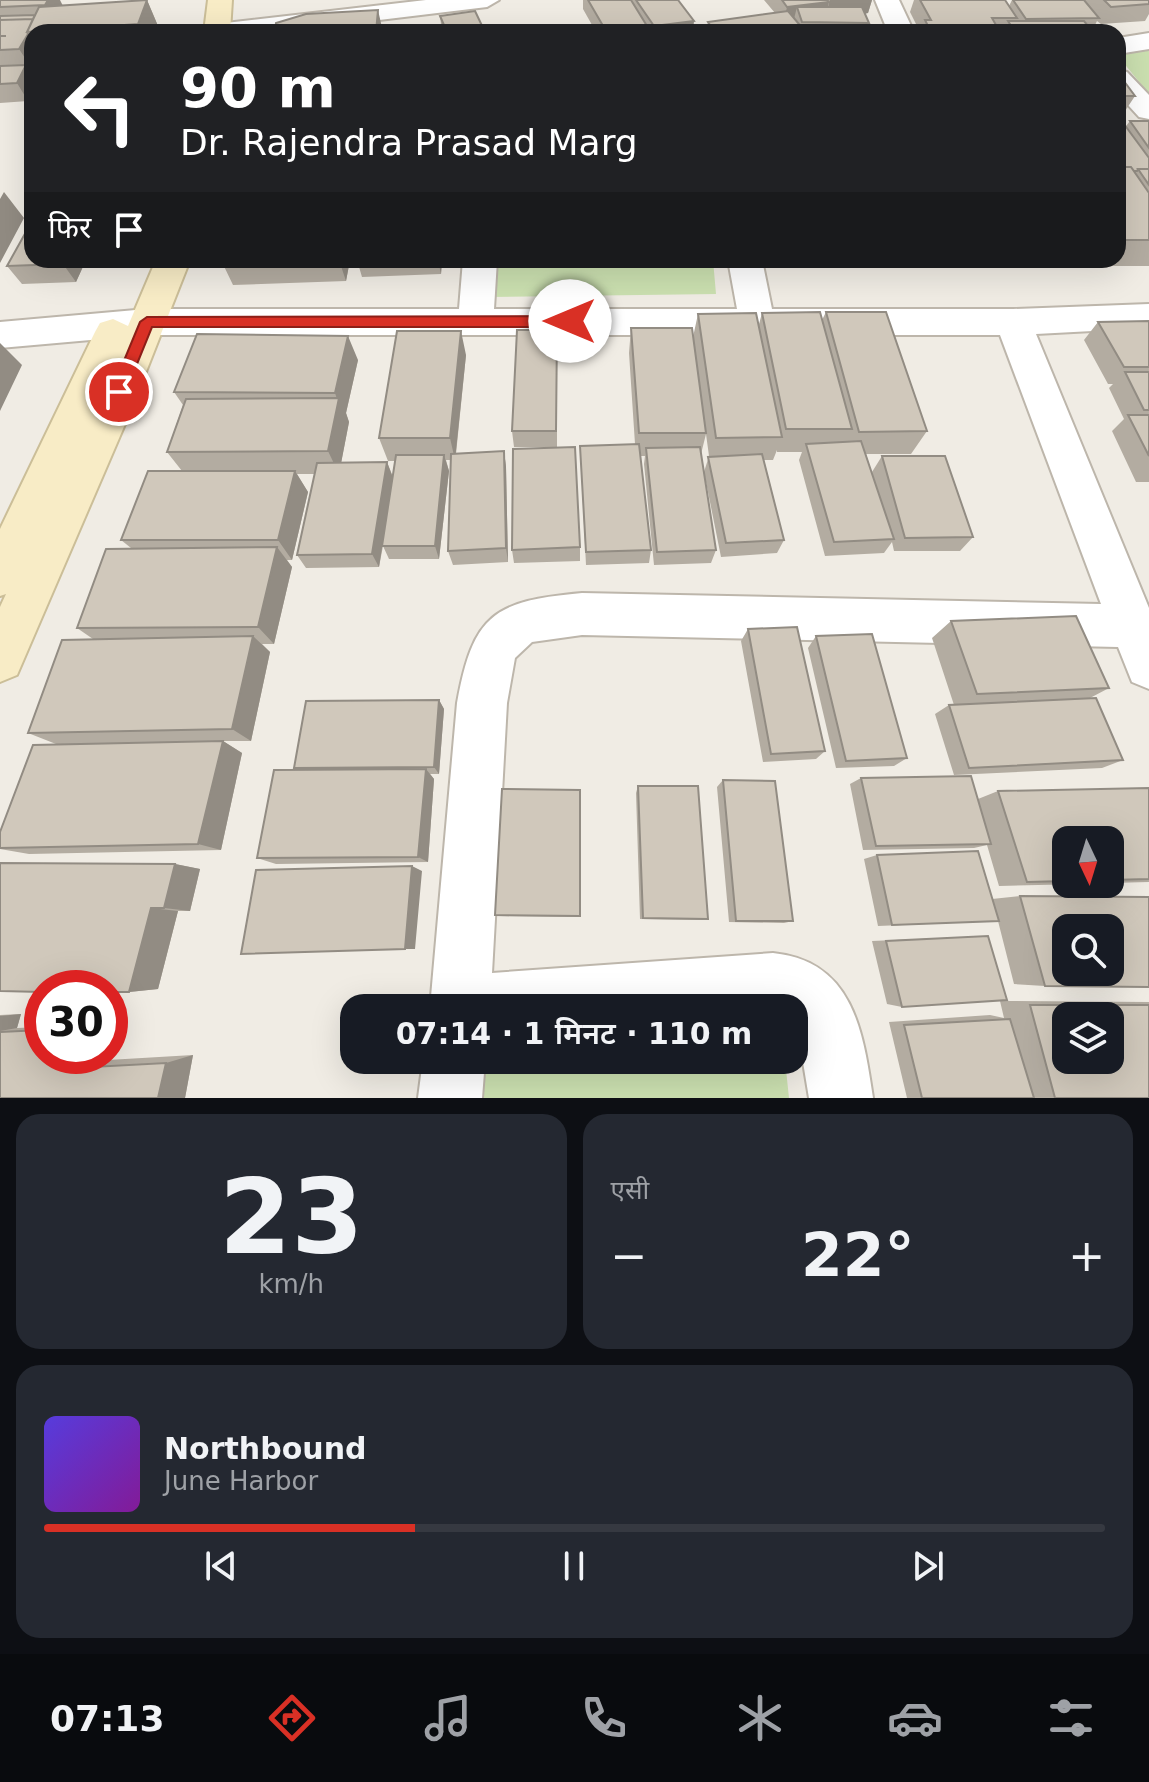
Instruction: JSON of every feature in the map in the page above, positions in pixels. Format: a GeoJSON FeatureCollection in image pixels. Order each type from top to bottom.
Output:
{"type":"FeatureCollection","features":[{"type":"Feature","properties":{"kind":"main road"},"geometry":{"type":"LineString","coordinates":[[220,0],[227,24]]}},
{"type":"Feature","properties":{"kind":"main road"},"geometry":{"type":"LineString","coordinates":[[232,24],[242,0]]}},
{"type":"Feature","properties":{"kind":"main road"},"geometry":{"type":"LineString","coordinates":[[0,659],[132,323],[144,268]]}},
{"type":"Feature","properties":{"kind":"main road"},"geometry":{"type":"LineString","coordinates":[[0,576],[132,323],[168,268]]}},
{"type":"Feature","properties":{"kind":"street"},"geometry":{"type":"LineString","coordinates":[[287,24],[487,0]]}},
{"type":"Feature","properties":{"kind":"street"},"geometry":{"type":"LineString","coordinates":[[887,0],[898,24]]}},
{"type":"Feature","properties":{"kind":"street"},"geometry":{"type":"LineString","coordinates":[[1126,45],[1149,41]]}},
{"type":"Feature","properties":{"kind":"street"},"geometry":{"type":"LineString","coordinates":[[1126,87],[1149,111]]}},
{"type":"Feature","properties":{"kind":"street"},"geometry":{"type":"LineString","coordinates":[[1126,124],[1149,123]]}},
{"type":"Feature","properties":{"kind":"street"},"geometry":{"type":"LineString","coordinates":[[476,322],[479,268]]}},
{"type":"Feature","properties":{"kind":"street"},"geometry":{"type":"LineString","coordinates":[[747,268],[757,321]]}},
{"type":"Feature","properties":{"kind":"street"},"geometry":{"type":"LineString","coordinates":[[0,335],[132,323],[1013,322],[1149,316]]}},
{"type":"Feature","properties":{"kind":"street"},"geometry":{"type":"LineString","coordinates":[[460,994],[482,703],[488,658],[501,634],[536,617],[582,614],[1141,646],[1013,322]]}},
{"type":"Feature","properties":{"kind":"street"},"geometry":{"type":"LineString","coordinates":[[690,994],[773,983],[796,986],[806,994]]}},
{"type":"Feature","properties":{"kind":"street"},"geometry":{"type":"LineString","coordinates":[[808,996],[815,1002],[827,1028],[841,1098]]}},
{"type":"Feature","properties":{"kind":"street"},"geometry":{"type":"LineString","coordinates":[[450,1098],[453,1074]]}},
{"type":"Feature","properties":{"kind":"green space"},"geometry":{"type":"Polygon","coordinates":[[[1149,44],[1149,94],[1126,66],[1126,47],[1149,44]]]}},
{"type":"Feature","properties":{"kind":"green space"},"geometry":{"type":"Polygon","coordinates":[[[490,268],[714,268],[716,294],[488,297],[490,268]]]}},
{"type":"Feature","properties":{"kind":"green space"},"geometry":{"type":"Polygon","coordinates":[[[461,1074],[786,1074],[789,1098],[459,1098],[461,1074]]]}},
{"type":"Feature","properties":{"kind":"building"},"geometry":{"type":"Polygon","coordinates":[[[0,0],[48,0],[45,5],[0,7],[0,0]]]}},
{"type":"Feature","properties":{"kind":"building"},"geometry":{"type":"Polygon","coordinates":[[[147,0],[138,24],[31,24],[39,7],[147,0]]]}},
{"type":"Feature","properties":{"kind":"building"},"geometry":{"type":"Polygon","coordinates":[[[588,0],[631,0],[646,24],[602,24],[588,0]]]}},
{"type":"Feature","properties":{"kind":"building"},"geometry":{"type":"Polygon","coordinates":[[[636,0],[678,0],[694,21],[670,24],[653,24],[636,0]]]}},
{"type":"Feature","properties":{"kind":"building"},"geometry":{"type":"Polygon","coordinates":[[[782,0],[827,0],[829,2],[787,7],[782,0]]]}},
{"type":"Feature","properties":{"kind":"building"},"geometry":{"type":"Polygon","coordinates":[[[920,0],[1005,0],[1017,18],[992,18],[995,24],[927,24],[925,20],[931,20],[920,0]]]}},
{"type":"Feature","properties":{"kind":"building"},"geometry":{"type":"Polygon","coordinates":[[[1013,0],[1084,0],[1099,18],[1026,19],[1013,0]]]}},
{"type":"Feature","properties":{"kind":"building"},"geometry":{"type":"Polygon","coordinates":[[[1104,0],[1149,0],[1149,4],[1111,7],[1104,0]]]}},
{"type":"Feature","properties":{"kind":"building"},"geometry":{"type":"Polygon","coordinates":[[[797,7],[862,7],[869,23],[802,22],[797,7]]]}},
{"type":"Feature","properties":{"kind":"building"},"geometry":{"type":"Polygon","coordinates":[[[378,10],[377,24],[276,24],[306,14],[378,10]]]}},
{"type":"Feature","properties":{"kind":"building"},"geometry":{"type":"Polygon","coordinates":[[[475,11],[481,24],[444,24],[440,16],[475,11]]]}},
{"type":"Feature","properties":{"kind":"building"},"geometry":{"type":"Polygon","coordinates":[[[788,11],[799,24],[709,24],[708,22],[788,11]]]}},
{"type":"Feature","properties":{"kind":"building"},"geometry":{"type":"Polygon","coordinates":[[[35,15],[33,19],[0,20],[0,16],[35,15]]]}},
{"type":"Feature","properties":{"kind":"building"},"geometry":{"type":"Polygon","coordinates":[[[33,19],[31,24],[24,24],[24,41],[19,49],[0,50],[0,20],[33,19]]]}},
{"type":"Feature","properties":{"kind":"building"},"geometry":{"type":"Polygon","coordinates":[[[1008,21],[1084,21],[1086,24],[1010,24],[1008,21]]]}},
{"type":"Feature","properties":{"kind":"building"},"geometry":{"type":"Polygon","coordinates":[[[24,65],[24,69],[17,83],[0,84],[0,66],[24,65]]]}},
{"type":"Feature","properties":{"kind":"building"},"geometry":{"type":"Polygon","coordinates":[[[1126,84],[1135,96],[1126,96],[1126,84]]]}},
{"type":"Feature","properties":{"kind":"building"},"geometry":{"type":"Polygon","coordinates":[[[1130,121],[1149,121],[1149,148],[1130,121]]]}},
{"type":"Feature","properties":{"kind":"building"},"geometry":{"type":"Polygon","coordinates":[[[1126,127],[1149,158],[1149,169],[1134,171],[1126,167],[1126,127]]]}},
{"type":"Feature","properties":{"kind":"building"},"geometry":{"type":"Polygon","coordinates":[[[1126,167],[1131,167],[1149,193],[1149,240],[1126,240],[1126,167]]]}},
{"type":"Feature","properties":{"kind":"building"},"geometry":{"type":"Polygon","coordinates":[[[1138,169],[1149,169],[1149,185],[1138,169]]]}},
{"type":"Feature","properties":{"kind":"building"},"geometry":{"type":"Polygon","coordinates":[[[24,235],[24,265],[7,266],[24,235]]]}},
{"type":"Feature","properties":{"kind":"building"},"geometry":{"type":"Polygon","coordinates":[[[820,312],[852,429],[786,429],[762,313],[820,312]]]}},
{"type":"Feature","properties":{"kind":"building"},"geometry":{"type":"Polygon","coordinates":[[[826,312],[886,312],[927,431],[859,432],[826,312]]]}},
{"type":"Feature","properties":{"kind":"building"},"geometry":{"type":"Polygon","coordinates":[[[756,313],[782,437],[716,438],[698,314],[756,313]]]}},
{"type":"Feature","properties":{"kind":"building"},"geometry":{"type":"Polygon","coordinates":[[[1149,321],[1149,367],[1124,367],[1098,322],[1149,321]]]}},
{"type":"Feature","properties":{"kind":"building"},"geometry":{"type":"Polygon","coordinates":[[[631,328],[692,328],[706,433],[639,433],[631,328]]]}},
{"type":"Feature","properties":{"kind":"building"},"geometry":{"type":"Polygon","coordinates":[[[517,330],[557,330],[556,431],[512,431],[517,330]]]}},
{"type":"Feature","properties":{"kind":"building"},"geometry":{"type":"Polygon","coordinates":[[[397,331],[461,331],[450,438],[379,438],[397,331]]]}},
{"type":"Feature","properties":{"kind":"building"},"geometry":{"type":"Polygon","coordinates":[[[197,334],[348,336],[335,393],[174,392],[197,334]]]}},
{"type":"Feature","properties":{"kind":"building"},"geometry":{"type":"Polygon","coordinates":[[[1125,372],[1149,372],[1149,410],[1144,410],[1125,372]]]}},
{"type":"Feature","properties":{"kind":"building"},"geometry":{"type":"Polygon","coordinates":[[[339,398],[328,451],[167,452],[186,399],[339,398]]]}},
{"type":"Feature","properties":{"kind":"building"},"geometry":{"type":"Polygon","coordinates":[[[1128,415],[1149,415],[1149,456],[1128,415]]]}},
{"type":"Feature","properties":{"kind":"building"},"geometry":{"type":"Polygon","coordinates":[[[861,441],[894,539],[834,542],[806,444],[861,441]]]}},
{"type":"Feature","properties":{"kind":"building"},"geometry":{"type":"Polygon","coordinates":[[[639,444],[651,550],[586,552],[580,446],[639,444]]]}},
{"type":"Feature","properties":{"kind":"building"},"geometry":{"type":"Polygon","coordinates":[[[575,447],[580,547],[512,550],[513,449],[575,447]]]}},
{"type":"Feature","properties":{"kind":"building"},"geometry":{"type":"Polygon","coordinates":[[[700,447],[716,550],[657,552],[646,448],[700,447]]]}},
{"type":"Feature","properties":{"kind":"building"},"geometry":{"type":"Polygon","coordinates":[[[504,451],[506,548],[448,551],[451,454],[504,451]]]}},
{"type":"Feature","properties":{"kind":"building"},"geometry":{"type":"Polygon","coordinates":[[[762,454],[784,540],[726,543],[708,457],[762,454]]]}},
{"type":"Feature","properties":{"kind":"building"},"geometry":{"type":"Polygon","coordinates":[[[396,455],[444,455],[435,546],[382,546],[396,455]]]}},
{"type":"Feature","properties":{"kind":"building"},"geometry":{"type":"Polygon","coordinates":[[[882,456],[945,456],[973,537],[905,538],[882,456]]]}},
{"type":"Feature","properties":{"kind":"building"},"geometry":{"type":"Polygon","coordinates":[[[387,462],[372,554],[297,555],[317,463],[387,462]]]}},
{"type":"Feature","properties":{"kind":"building"},"geometry":{"type":"Polygon","coordinates":[[[148,471],[295,471],[278,540],[121,540],[148,471]]]}},
{"type":"Feature","properties":{"kind":"building"},"geometry":{"type":"Polygon","coordinates":[[[277,547],[258,627],[77,628],[106,549],[277,547]]]}},
{"type":"Feature","properties":{"kind":"building"},"geometry":{"type":"Polygon","coordinates":[[[1076,616],[1109,688],[977,694],[951,621],[1076,616]]]}},
{"type":"Feature","properties":{"kind":"building"},"geometry":{"type":"Polygon","coordinates":[[[797,627],[825,751],[771,754],[748,629],[797,627]]]}},
{"type":"Feature","properties":{"kind":"building"},"geometry":{"type":"Polygon","coordinates":[[[872,634],[907,758],[846,761],[816,636],[872,634]]]}},
{"type":"Feature","properties":{"kind":"building"},"geometry":{"type":"Polygon","coordinates":[[[253,636],[232,729],[28,733],[62,640],[253,636]]]}},
{"type":"Feature","properties":{"kind":"building"},"geometry":{"type":"Polygon","coordinates":[[[1096,698],[1123,760],[969,768],[949,705],[1096,698]]]}},
{"type":"Feature","properties":{"kind":"building"},"geometry":{"type":"Polygon","coordinates":[[[439,700],[434,767],[294,768],[306,701],[439,700]]]}},
{"type":"Feature","properties":{"kind":"building"},"geometry":{"type":"Polygon","coordinates":[[[223,741],[198,844],[0,848],[0,832],[33,745],[223,741]]]}},
{"type":"Feature","properties":{"kind":"building"},"geometry":{"type":"Polygon","coordinates":[[[426,769],[418,857],[257,858],[274,770],[426,769]]]}},
{"type":"Feature","properties":{"kind":"building"},"geometry":{"type":"Polygon","coordinates":[[[971,776],[991,844],[876,846],[861,778],[971,776]]]}},
{"type":"Feature","properties":{"kind":"building"},"geometry":{"type":"Polygon","coordinates":[[[723,780],[775,781],[793,921],[736,921],[723,780]]]}},
{"type":"Feature","properties":{"kind":"building"},"geometry":{"type":"Polygon","coordinates":[[[638,786],[698,786],[708,919],[643,918],[638,786]]]}},
{"type":"Feature","properties":{"kind":"building"},"geometry":{"type":"Polygon","coordinates":[[[1149,788],[1149,879],[1124,880],[1124,826],[1052,826],[1052,881],[1027,882],[998,791],[1149,788]]]}},
{"type":"Feature","properties":{"kind":"building"},"geometry":{"type":"Polygon","coordinates":[[[502,789],[580,790],[580,916],[495,915],[502,789]]]}},
{"type":"Feature","properties":{"kind":"building"},"geometry":{"type":"Polygon","coordinates":[[[978,851],[999,921],[892,925],[877,855],[978,851]]]}},
{"type":"Feature","properties":{"kind":"building"},"geometry":{"type":"Polygon","coordinates":[[[0,863],[175,864],[164,908],[151,908],[129,992],[128,970],[24,970],[24,992],[0,991],[0,863]]]}},
{"type":"Feature","properties":{"kind":"building"},"geometry":{"type":"Polygon","coordinates":[[[412,866],[405,949],[241,954],[256,870],[412,866]]]}},
{"type":"Feature","properties":{"kind":"building"},"geometry":{"type":"Polygon","coordinates":[[[1020,896],[1149,897],[1149,987],[1045,986],[1020,896]]]}},
{"type":"Feature","properties":{"kind":"building"},"geometry":{"type":"Polygon","coordinates":[[[988,936],[1007,1000],[902,1007],[886,941],[988,936]]]}},
{"type":"Feature","properties":{"kind":"building"},"geometry":{"type":"Polygon","coordinates":[[[1030,1005],[1052,1005],[1052,1074],[1124,1074],[1124,1005],[1149,1005],[1149,1098],[1055,1098],[1030,1005]]]}},
{"type":"Feature","properties":{"kind":"building"},"geometry":{"type":"Polygon","coordinates":[[[1010,1019],[1034,1098],[922,1098],[904,1025],[1010,1019]]]}},
{"type":"Feature","properties":{"kind":"building"},"geometry":{"type":"Polygon","coordinates":[[[24,1031],[24,1074],[128,1074],[128,1065],[166,1063],[158,1098],[0,1098],[0,1032],[24,1031]]]}},
{"type":"Feature","properties":{"kind":"route"},"geometry":{"type":"LineString","coordinates":[[119,392],[147,322],[570,321]]}}]}
